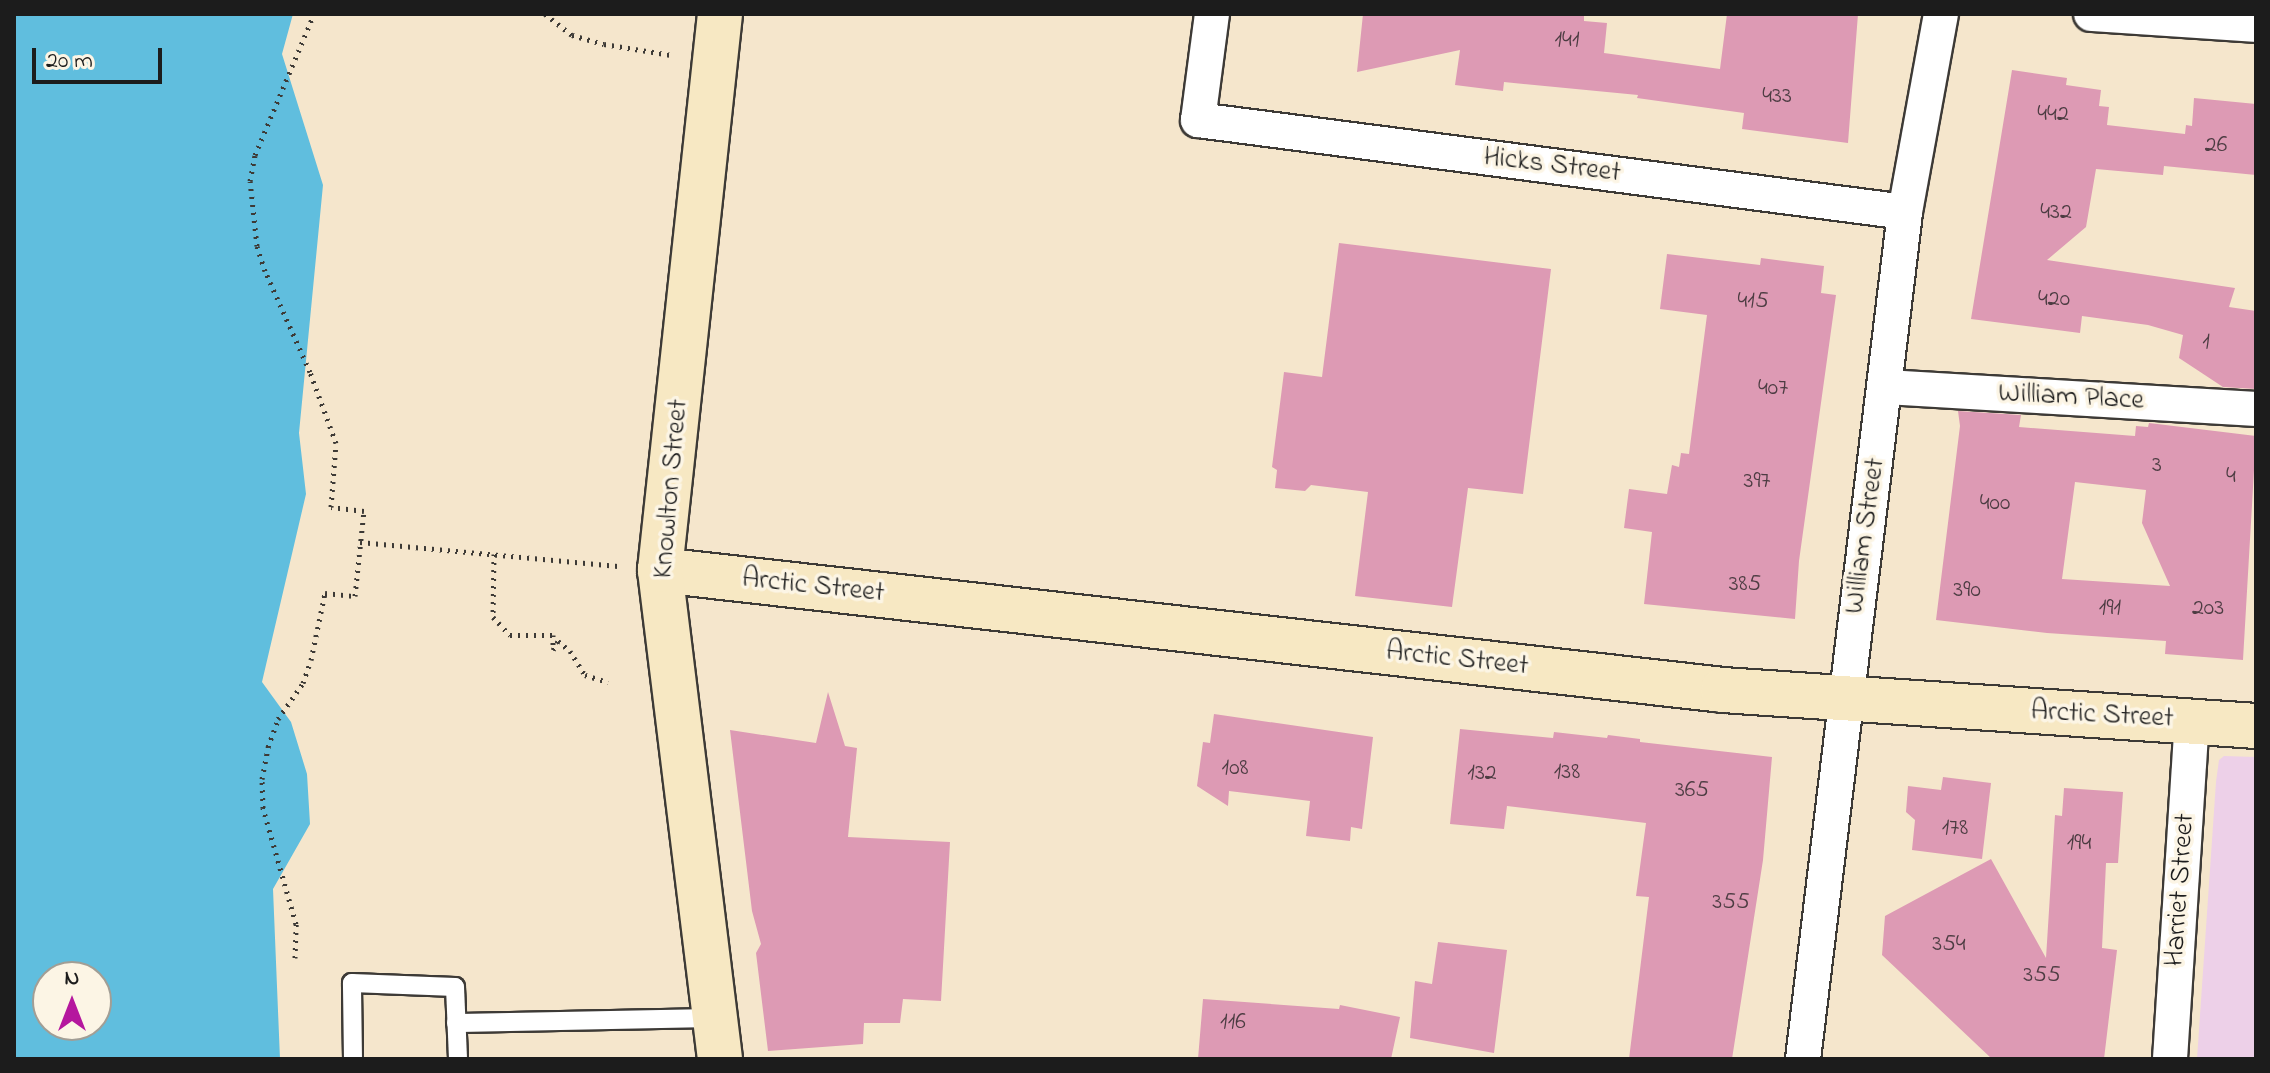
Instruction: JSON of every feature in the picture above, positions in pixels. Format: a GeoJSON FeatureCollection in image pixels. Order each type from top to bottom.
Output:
{"type":"FeatureCollection","features":[{"type":"Feature","properties":{"kind":"main road","name":"Knowlton Street"},"geometry":{"type":"LineString","coordinates":[[718,1039],[660,570],[720,14]]}},
{"type":"Feature","properties":{"kind":"main road","name":"Arctic Street"},"geometry":{"type":"LineString","coordinates":[[660,570],[1723,690],[2256,726]]}},
{"type":"Feature","properties":{"kind":"street","name":"Hicks Street"},"geometry":{"type":"LineString","coordinates":[[1212,14],[1198,120],[1905,212]]}},
{"type":"Feature","properties":{"kind":"street","name":"William Street"},"geometry":{"type":"LineString","coordinates":[[1803,1059],[1905,212],[1941,14]]}},
{"type":"Feature","properties":{"kind":"street"},"geometry":{"type":"LineString","coordinates":[[2091,14],[2256,25]]}},
{"type":"Feature","properties":{"kind":"street","name":"William Place"},"geometry":{"type":"LineString","coordinates":[[1886,387],[2256,409]]}},
{"type":"Feature","properties":{"kind":"street","name":"Harriet Street"},"geometry":{"type":"LineString","coordinates":[[2170,1059],[2192,722]]}},
{"type":"Feature","properties":{"kind":"lane"},"geometry":{"type":"LineString","coordinates":[[353,1059],[352,983],[455,987],[458,1059]]}},
{"type":"Feature","properties":{"kind":"lane"},"geometry":{"type":"LineString","coordinates":[[456,1023],[718,1039]]}},
{"type":"Feature","properties":{"kind":"path"},"geometry":{"type":"LineString","coordinates":[[295,958],[296,924],[287,883],[263,808],[262,779],[268,747],[287,706],[303,683],[311,660],[325,593],[355,596],[364,511],[331,507],[336,443],[257,246],[250,181],[255,155],[314,14]]}},
{"type":"Feature","properties":{"kind":"path"},"geometry":{"type":"LineString","coordinates":[[545,14],[572,35],[604,44],[715,61]]}},
{"type":"Feature","properties":{"kind":"path"},"geometry":{"type":"LineString","coordinates":[[360,542],[660,570]]}},
{"type":"Feature","properties":{"kind":"path"},"geometry":{"type":"LineString","coordinates":[[494,554],[493,617],[510,635],[553,635],[553,650],[558,641],[570,651],[585,675],[608,682]]}},
{"type":"Feature","properties":{"kind":"shaded area"},"geometry":{"type":"Polygon","coordinates":[[[2224,756],[2256,757],[2256,1059],[2197,1059],[2216,782],[2219,760],[2224,756]]]}},
{"type":"Feature","properties":{"kind":"water"},"geometry":{"type":"Polygon","coordinates":[[[14,14],[293,14],[282,54],[323,185],[299,433],[306,494],[262,682],[291,722],[307,774],[310,824],[273,889],[280,1059],[14,1059],[14,14]]]}},
{"type":"Feature","properties":{"kind":"building"},"geometry":{"type":"Polygon","coordinates":[[[1363,14],[1584,14],[1584,21],[1607,23],[1604,53],[1720,69],[1727,14],[1858,14],[1848,143],[1742,129],[1744,113],[1637,98],[1638,95],[1504,82],[1503,91],[1455,85],[1460,50],[1357,72],[1363,14]]]}},
{"type":"Feature","properties":{"kind":"building"},"geometry":{"type":"Polygon","coordinates":[[[2012,70],[2067,78],[2066,85],[2101,90],[2099,106],[2109,107],[2107,125],[2185,134],[2186,125],[2192,126],[2194,98],[2256,104],[2256,175],[2164,166],[2163,175],[2096,169],[2086,227],[2047,260],[2235,288],[2229,307],[2256,311],[2256,389],[2223,387],[2179,358],[2183,335],[2148,325],[2082,316],[2080,333],[1971,319],[2012,70]]]}},
{"type":"Feature","properties":{"kind":"building"},"geometry":{"type":"Polygon","coordinates":[[[1339,243],[1551,269],[1523,494],[1468,488],[1452,607],[1355,596],[1368,492],[1311,485],[1305,491],[1275,488],[1277,470],[1272,467],[1284,372],[1322,377],[1339,243]]]}},
{"type":"Feature","properties":{"kind":"building"},"geometry":{"type":"Polygon","coordinates":[[[1667,254],[1760,265],[1761,258],[1824,266],[1821,293],[1836,295],[1799,561],[1795,619],[1644,604],[1652,532],[1624,528],[1629,489],[1667,494],[1672,465],[1679,467],[1681,453],[1689,454],[1707,315],[1660,309],[1667,254]]]}},
{"type":"Feature","properties":{"kind":"building"},"geometry":{"type":"Polygon","coordinates":[[[1958,411],[2021,415],[2019,427],[2135,436],[2136,426],[2148,427],[2149,423],[2256,436],[2243,660],[2165,654],[2166,641],[2047,633],[1936,620],[1960,426],[1958,411]],[[2075,482],[2062,579],[2170,586],[2142,523],[2146,490],[2075,482]]]}},
{"type":"Feature","properties":{"kind":"building"},"geometry":{"type":"Polygon","coordinates":[[[828,692],[845,746],[857,748],[848,837],[950,842],[941,1001],[903,999],[900,1023],[864,1023],[863,1044],[768,1051],[756,953],[761,944],[752,911],[730,730],[816,743],[828,692]]]}},
{"type":"Feature","properties":{"kind":"building"},"geometry":{"type":"Polygon","coordinates":[[[1214,714],[1373,737],[1362,829],[1351,827],[1350,841],[1306,836],[1310,801],[1229,791],[1228,806],[1197,786],[1203,742],[1210,743],[1214,714]]]}},
{"type":"Feature","properties":{"kind":"building"},"geometry":{"type":"Polygon","coordinates":[[[1460,729],[1553,738],[1554,732],[1607,738],[1608,735],[1640,739],[1640,742],[1772,757],[1763,860],[1732,1059],[1629,1059],[1649,897],[1636,896],[1646,823],[1507,806],[1504,829],[1450,824],[1460,729]]]}},
{"type":"Feature","properties":{"kind":"building"},"geometry":{"type":"Polygon","coordinates":[[[1943,777],[1991,783],[1982,859],[1912,850],[1915,820],[1906,812],[1908,786],[1941,790],[1943,777]]]}},
{"type":"Feature","properties":{"kind":"building"},"geometry":{"type":"Polygon","coordinates":[[[2064,788],[2123,792],[2118,863],[2106,863],[2102,948],[2117,950],[2104,1059],[1992,1059],[1882,955],[1885,916],[1991,859],[2046,958],[2055,815],[2062,816],[2064,788]]]}},
{"type":"Feature","properties":{"kind":"building"},"geometry":{"type":"Polygon","coordinates":[[[1438,942],[1507,950],[1494,1053],[1410,1038],[1415,981],[1432,984],[1438,942]]]}},
{"type":"Feature","properties":{"kind":"building"},"geometry":{"type":"Polygon","coordinates":[[[1203,999],[1339,1009],[1340,1005],[1400,1017],[1391,1059],[1198,1059],[1203,999]]]}}]}
